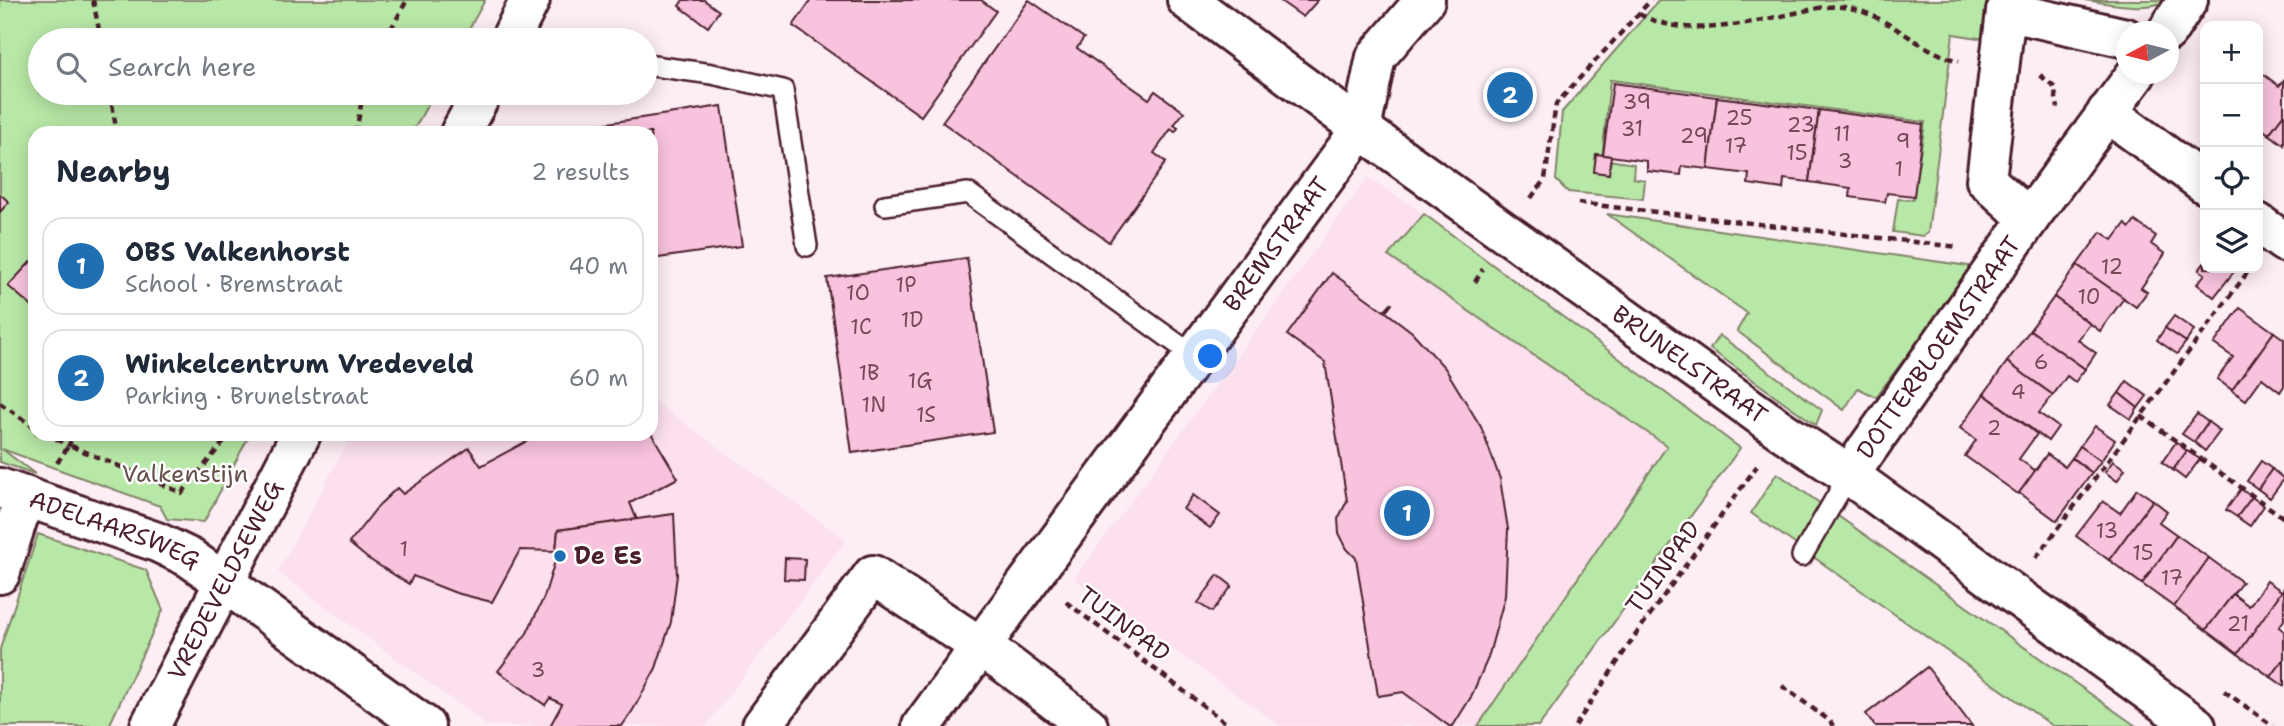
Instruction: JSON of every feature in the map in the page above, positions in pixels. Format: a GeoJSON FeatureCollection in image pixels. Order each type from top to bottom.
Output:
{"type":"FeatureCollection","features":[{"type":"Feature","properties":{"kind":"street"},"geometry":{"type":"LineString","coordinates":[[516,28],[530,0]]}},
{"type":"Feature","properties":{"kind":"street","name":"BRUNELSTRAAT"},"geometry":{"type":"LineString","coordinates":[[1186,0],[1361,129],[1782,431],[1849,475],[2196,726]]}},
{"type":"Feature","properties":{"kind":"street","name":"BREMSTRAAT"},"geometry":{"type":"LineString","coordinates":[[922,726],[1361,129],[1376,57],[1425,0]]}},
{"type":"Feature","properties":{"kind":"street"},"geometry":{"type":"LineString","coordinates":[[2174,21],[2188,0]]}},
{"type":"Feature","properties":{"kind":"street","name":"DOTTERBLOEMSTRAAT"},"geometry":{"type":"LineString","coordinates":[[2029,219],[1986,180],[2006,11],[2116,36]]}},
{"type":"Feature","properties":{"kind":"street","name":"DOTTERBLOEMSTRAAT"},"geometry":{"type":"LineString","coordinates":[[1849,475],[2029,219],[2128,84]]}},
{"type":"Feature","properties":{"kind":"street"},"geometry":{"type":"LineString","coordinates":[[464,126],[475,105]]}},
{"type":"Feature","properties":{"kind":"street"},"geometry":{"type":"LineString","coordinates":[[2107,112],[2200,180]]}},
{"type":"Feature","properties":{"kind":"street"},"geometry":{"type":"LineString","coordinates":[[2263,227],[2284,242]]}},
{"type":"Feature","properties":{"kind":"street","name":"VREDEVELDSEWEG"},"geometry":{"type":"LineString","coordinates":[[150,726],[297,441]]}},
{"type":"Feature","properties":{"kind":"street"},"geometry":{"type":"LineString","coordinates":[[0,573],[21,495]]}},
{"type":"Feature","properties":{"kind":"street","name":"ADELAARSWEG"},"geometry":{"type":"LineString","coordinates":[[21,495],[157,542],[190,558],[425,726]]}},
{"type":"Feature","properties":{"kind":"street"},"geometry":{"type":"LineString","coordinates":[[762,726],[873,575],[981,646],[1088,726]]}},
{"type":"Feature","properties":{"kind":"lane"},"geometry":{"type":"LineString","coordinates":[[658,67],[783,90],[807,246]]}},
{"type":"Feature","properties":{"kind":"lane"},"geometry":{"type":"LineString","coordinates":[[885,205],[968,193],[1194,356]]}},
{"type":"Feature","properties":{"kind":"lane"},"geometry":{"type":"LineString","coordinates":[[1802,556],[1849,475]]}},
{"type":"Feature","properties":{"kind":"path"},"geometry":{"type":"LineString","coordinates":[[93,0],[99,28]]}},
{"type":"Feature","properties":{"kind":"path"},"geometry":{"type":"LineString","coordinates":[[392,28],[407,0]]}},
{"type":"Feature","properties":{"kind":"path"},"geometry":{"type":"LineString","coordinates":[[1475,282],[1545,179],[1556,104],[1651,0]]}},
{"type":"Feature","properties":{"kind":"path"},"geometry":{"type":"LineString","coordinates":[[1639,14],[1656,23],[1695,28],[1733,26],[1817,8],[1843,7],[1866,13],[1943,57],[1999,71],[2037,74],[2054,86],[2061,130],[2078,152]]}},
{"type":"Feature","properties":{"kind":"path"},"geometry":{"type":"LineString","coordinates":[[112,105],[116,126]]}},
{"type":"Feature","properties":{"kind":"path"},"geometry":{"type":"LineString","coordinates":[[357,126],[361,105]]}},
{"type":"Feature","properties":{"kind":"path"},"geometry":{"type":"LineString","coordinates":[[1578,203],[1959,247],[1997,264]]}},
{"type":"Feature","properties":{"kind":"path"},"geometry":{"type":"LineString","coordinates":[[2012,593],[2247,273]]}},
{"type":"Feature","properties":{"kind":"path"},"geometry":{"type":"LineString","coordinates":[[0,403],[28,423]]}},
{"type":"Feature","properties":{"kind":"path"},"geometry":{"type":"LineString","coordinates":[[2141,416],[2284,518]]}},
{"type":"Feature","properties":{"kind":"path","name":"TUINPAD"},"geometry":{"type":"LineString","coordinates":[[1575,726],[1634,637],[1782,431]]}},
{"type":"Feature","properties":{"kind":"path"},"geometry":{"type":"LineString","coordinates":[[60,441],[182,493],[224,441]]}},
{"type":"Feature","properties":{"kind":"path"},"geometry":{"type":"LineString","coordinates":[[21,495],[49,475],[70,441]]}},
{"type":"Feature","properties":{"kind":"path","name":"TUINPAD"},"geometry":{"type":"LineString","coordinates":[[1030,577],[1230,726]]}},
{"type":"Feature","properties":{"kind":"path"},"geometry":{"type":"LineString","coordinates":[[1782,686],[1833,726]]}},
{"type":"Feature","properties":{"kind":"shaded area"},"geometry":{"type":"Polygon","coordinates":[[[1368,178],[1424,214],[1740,448],[1539,726],[1281,726],[1074,579],[1368,178]]]}},
{"type":"Feature","properties":{"kind":"shaded area","name":"De Es"},"geometry":{"type":"Polygon","coordinates":[[[658,404],[846,540],[706,726],[488,726],[278,572],[348,441],[658,441],[658,404]]]}},
{"type":"Feature","properties":{"kind":"green space","name":"Valkenstijn"},"geometry":{"type":"Polygon","coordinates":[[[0,0],[485,0],[470,28],[28,28],[28,105],[427,105],[416,126],[28,126],[28,441],[246,441],[204,522],[167,519],[160,506],[2,449],[35,474],[0,462],[0,0]]]}},
{"type":"Feature","properties":{"kind":"green space"},"geometry":{"type":"Polygon","coordinates":[[[1659,0],[1989,0],[1985,39],[1953,34],[1928,233],[1923,236],[1893,232],[1898,199],[1913,200],[1925,122],[1610,80],[1602,159],[1634,164],[1633,178],[1645,180],[1643,199],[1568,192],[1556,180],[1562,112],[1659,0]]]}},
{"type":"Feature","properties":{"kind":"green space"},"geometry":{"type":"Polygon","coordinates":[[[2084,0],[2165,0],[2149,6],[2138,6],[2084,0]]]}},
{"type":"Feature","properties":{"kind":"green space"},"geometry":{"type":"Polygon","coordinates":[[[1424,214],[1740,448],[1539,726],[1478,726],[1667,446],[1388,256],[1424,214]]]}},
{"type":"Feature","properties":{"kind":"green space"},"geometry":{"type":"Polygon","coordinates":[[[1607,214],[1968,266],[1969,272],[1876,397],[1858,388],[1844,410],[1737,331],[1747,313],[1607,214]]]}},
{"type":"Feature","properties":{"kind":"green space"},"geometry":{"type":"Polygon","coordinates":[[[1719,335],[1822,410],[1816,425],[1710,349],[1719,335]]]}},
{"type":"Feature","properties":{"kind":"green space"},"geometry":{"type":"Polygon","coordinates":[[[1777,473],[2136,726],[2053,726],[1751,513],[1777,473]]]}},
{"type":"Feature","properties":{"kind":"green space"},"geometry":{"type":"Polygon","coordinates":[[[38,534],[146,570],[163,610],[109,726],[0,726],[0,649],[38,534]]]}},
{"type":"Feature","properties":{"kind":"building"},"geometry":{"type":"Polygon","coordinates":[[[683,0],[704,0],[719,11],[708,27],[679,6],[683,0]]]}},
{"type":"Feature","properties":{"kind":"building"},"geometry":{"type":"Polygon","coordinates":[[[811,0],[981,0],[996,11],[921,116],[793,26],[811,0]]]}},
{"type":"Feature","properties":{"kind":"building"},"geometry":{"type":"Polygon","coordinates":[[[1029,0],[1084,38],[1077,48],[1149,99],[1155,91],[1184,112],[1174,125],[1178,128],[1175,132],[1171,129],[1154,153],[1166,162],[1109,242],[942,122],[1029,0]]]}},
{"type":"Feature","properties":{"kind":"building"},"geometry":{"type":"Polygon","coordinates":[[[1279,0],[1318,0],[1303,17],[1279,0]]]}},
{"type":"Feature","properties":{"kind":"building"},"geometry":{"type":"Polygon","coordinates":[[[2263,74],[2279,86],[2284,80],[2284,114],[2269,134],[2263,130],[2263,74]]]}},
{"type":"Feature","properties":{"kind":"building"},"geometry":{"type":"Polygon","coordinates":[[[1613,83],[1717,97],[1708,169],[1682,166],[1681,175],[1647,171],[1647,161],[1603,155],[1613,83]]]}},
{"type":"Feature","properties":{"kind":"building"},"geometry":{"type":"Polygon","coordinates":[[[1717,97],[1819,110],[1809,182],[1784,179],[1783,189],[1748,184],[1749,174],[1708,169],[1717,97]]]}},
{"type":"Feature","properties":{"kind":"building"},"geometry":{"type":"Polygon","coordinates":[[[722,106],[742,246],[658,258],[658,126],[587,126],[722,106]]]}},
{"type":"Feature","properties":{"kind":"building"},"geometry":{"type":"Polygon","coordinates":[[[1819,110],[1923,124],[1914,196],[1887,193],[1885,202],[1850,197],[1851,188],[1809,182],[1819,110]]]}},
{"type":"Feature","properties":{"kind":"building"},"geometry":{"type":"Polygon","coordinates":[[[2284,114],[2284,145],[2269,134],[2284,114]]]}},
{"type":"Feature","properties":{"kind":"building"},"geometry":{"type":"Polygon","coordinates":[[[1596,154],[1611,156],[1609,174],[1594,172],[1596,154]]]}},
{"type":"Feature","properties":{"kind":"building"},"geometry":{"type":"Polygon","coordinates":[[[0,194],[9,202],[0,212],[0,194]]]}},
{"type":"Feature","properties":{"kind":"building"},"geometry":{"type":"Polygon","coordinates":[[[2135,221],[2156,236],[2151,244],[2165,254],[2141,288],[2147,292],[2136,307],[2077,265],[2101,232],[2113,240],[2125,224],[2130,228],[2135,221]]]}},
{"type":"Feature","properties":{"kind":"building"},"geometry":{"type":"Polygon","coordinates":[[[967,258],[993,432],[852,453],[827,278],[967,258]]]}},
{"type":"Feature","properties":{"kind":"building"},"geometry":{"type":"Polygon","coordinates":[[[28,265],[28,303],[8,286],[28,265]]]}},
{"type":"Feature","properties":{"kind":"building"},"geometry":{"type":"Polygon","coordinates":[[[2077,265],[2124,298],[2100,331],[2054,297],[2077,265]]]}},
{"type":"Feature","properties":{"kind":"building"},"geometry":{"type":"Polygon","coordinates":[[[1332,273],[1384,311],[1391,303],[1386,312],[1412,332],[1445,368],[1481,427],[1500,479],[1508,529],[1505,596],[1488,658],[1471,697],[1453,726],[1449,726],[1403,692],[1378,696],[1356,558],[1347,549],[1339,533],[1338,519],[1347,501],[1325,362],[1287,335],[1332,273]]]}},
{"type":"Feature","properties":{"kind":"building"},"geometry":{"type":"Polygon","coordinates":[[[2233,273],[2214,297],[2197,284],[2205,274],[2233,273]]]}},
{"type":"Feature","properties":{"kind":"building"},"geometry":{"type":"Polygon","coordinates":[[[2054,297],[2090,324],[2078,340],[2096,353],[2085,369],[2030,330],[2054,297]]]}},
{"type":"Feature","properties":{"kind":"building"},"geometry":{"type":"Polygon","coordinates":[[[2240,308],[2274,332],[2232,390],[2217,379],[2233,357],[2214,344],[2240,308]]]}},
{"type":"Feature","properties":{"kind":"building"},"geometry":{"type":"Polygon","coordinates":[[[2174,316],[2194,330],[2186,342],[2165,328],[2174,316]]]}},
{"type":"Feature","properties":{"kind":"building"},"geometry":{"type":"Polygon","coordinates":[[[2165,328],[2186,342],[2177,354],[2157,340],[2165,328]]]}},
{"type":"Feature","properties":{"kind":"building"},"geometry":{"type":"Polygon","coordinates":[[[2030,330],[2085,369],[2075,382],[2067,376],[2053,395],[2007,362],[2030,330]]]}},
{"type":"Feature","properties":{"kind":"building"},"geometry":{"type":"Polygon","coordinates":[[[2274,332],[2284,339],[2284,386],[2280,392],[2262,378],[2246,400],[2232,390],[2274,332]]]}},
{"type":"Feature","properties":{"kind":"building"},"geometry":{"type":"Polygon","coordinates":[[[2007,362],[2053,395],[2039,413],[2058,427],[2048,441],[1984,394],[2007,362]]]}},
{"type":"Feature","properties":{"kind":"building"},"geometry":{"type":"Polygon","coordinates":[[[2127,381],[2147,396],[2138,408],[2119,393],[2127,381]]]}},
{"type":"Feature","properties":{"kind":"building"},"geometry":{"type":"Polygon","coordinates":[[[2119,393],[2138,408],[2131,419],[2110,405],[2119,393]]]}},
{"type":"Feature","properties":{"kind":"building"},"geometry":{"type":"Polygon","coordinates":[[[1984,394],[2037,434],[2019,459],[2036,471],[2018,494],[1965,456],[1976,440],[1960,428],[1984,394]]]}},
{"type":"Feature","properties":{"kind":"building"},"geometry":{"type":"Polygon","coordinates":[[[2197,414],[2208,422],[2194,442],[2182,434],[2197,414]]]}},
{"type":"Feature","properties":{"kind":"building"},"geometry":{"type":"Polygon","coordinates":[[[2208,422],[2220,431],[2205,451],[2194,442],[2208,422]]]}},
{"type":"Feature","properties":{"kind":"building"},"geometry":{"type":"Polygon","coordinates":[[[2095,426],[2115,440],[2101,461],[2080,446],[2095,426]]]}},
{"type":"Feature","properties":{"kind":"building"},"geometry":{"type":"Polygon","coordinates":[[[527,441],[656,441],[678,478],[630,503],[637,520],[558,530],[556,551],[520,550],[492,602],[456,593],[413,576],[409,584],[367,558],[349,543],[379,505],[397,488],[403,494],[469,448],[481,466],[527,441]]]}},
{"type":"Feature","properties":{"kind":"building"},"geometry":{"type":"Polygon","coordinates":[[[2176,442],[2187,451],[2173,470],[2162,462],[2176,442]]]}},
{"type":"Feature","properties":{"kind":"building"},"geometry":{"type":"Polygon","coordinates":[[[2080,446],[2101,461],[2092,473],[2072,458],[2080,446]]]}},
{"type":"Feature","properties":{"kind":"building"},"geometry":{"type":"Polygon","coordinates":[[[2187,451],[2200,459],[2185,479],[2173,470],[2187,451]]]}},
{"type":"Feature","properties":{"kind":"building"},"geometry":{"type":"Polygon","coordinates":[[[2047,454],[2065,467],[2072,458],[2092,473],[2057,521],[2019,493],[2047,454]]]}},
{"type":"Feature","properties":{"kind":"building"},"geometry":{"type":"Polygon","coordinates":[[[2113,461],[2125,469],[2117,481],[2105,472],[2113,461]]]}},
{"type":"Feature","properties":{"kind":"building"},"geometry":{"type":"Polygon","coordinates":[[[2261,461],[2272,469],[2258,489],[2247,481],[2261,461]]]}},
{"type":"Feature","properties":{"kind":"building"},"geometry":{"type":"Polygon","coordinates":[[[2272,469],[2284,479],[2270,498],[2258,489],[2272,469]]]}},
{"type":"Feature","properties":{"kind":"building"},"geometry":{"type":"Polygon","coordinates":[[[2137,489],[2153,500],[2109,560],[2076,536],[2103,501],[2120,513],[2137,489]]]}},
{"type":"Feature","properties":{"kind":"building"},"geometry":{"type":"Polygon","coordinates":[[[2241,489],[2252,497],[2237,517],[2226,510],[2241,489]]]}},
{"type":"Feature","properties":{"kind":"building"},"geometry":{"type":"Polygon","coordinates":[[[1193,495],[1220,515],[1210,528],[1183,509],[1193,495]]]}},
{"type":"Feature","properties":{"kind":"building"},"geometry":{"type":"Polygon","coordinates":[[[2252,497],[2264,506],[2250,526],[2237,517],[2252,497]]]}},
{"type":"Feature","properties":{"kind":"building"},"geometry":{"type":"Polygon","coordinates":[[[2153,500],[2167,511],[2159,522],[2177,535],[2142,584],[2109,560],[2153,500]]]}},
{"type":"Feature","properties":{"kind":"building"},"geometry":{"type":"Polygon","coordinates":[[[674,514],[677,575],[671,622],[656,668],[633,710],[622,726],[550,726],[562,704],[550,698],[545,705],[498,671],[527,633],[544,597],[555,561],[558,530],[674,514]]]}},
{"type":"Feature","properties":{"kind":"building"},"geometry":{"type":"Polygon","coordinates":[[[2177,535],[2209,558],[2174,607],[2142,584],[2177,535]]]}},
{"type":"Feature","properties":{"kind":"building"},"geometry":{"type":"Polygon","coordinates":[[[785,558],[805,559],[804,580],[784,579],[785,558]]]}},
{"type":"Feature","properties":{"kind":"building"},"geometry":{"type":"Polygon","coordinates":[[[2209,558],[2242,582],[2206,630],[2174,607],[2209,558]]]}},
{"type":"Feature","properties":{"kind":"building"},"geometry":{"type":"Polygon","coordinates":[[[1218,575],[1232,586],[1212,612],[1198,603],[1218,575]]]}},
{"type":"Feature","properties":{"kind":"building"},"geometry":{"type":"Polygon","coordinates":[[[2267,581],[2283,592],[2238,654],[2206,630],[2233,594],[2249,606],[2267,581]]]}},
{"type":"Feature","properties":{"kind":"building"},"geometry":{"type":"Polygon","coordinates":[[[2284,588],[2284,620],[2279,627],[2284,631],[2284,659],[2271,677],[2238,654],[2284,588]]]}},
{"type":"Feature","properties":{"kind":"building"},"geometry":{"type":"Polygon","coordinates":[[[2284,659],[2284,686],[2271,677],[2284,659]]]}},
{"type":"Feature","properties":{"kind":"building"},"geometry":{"type":"Polygon","coordinates":[[[1927,667],[1972,726],[1875,726],[1866,714],[1927,667]]]}},
{"type":"Feature","properties":{"kind":"place","name":"Winkelcentrum Vredeveld"},"geometry":{"type":"Point","coordinates":[1510,95]}},
{"type":"Feature","properties":{"kind":"place","name":"OBS Valkenhorst"},"geometry":{"type":"Point","coordinates":[1407,513]}},
{"type":"Feature","properties":{"kind":"place","name":"De Es"},"geometry":{"type":"Point","coordinates":[560,556]}}]}
